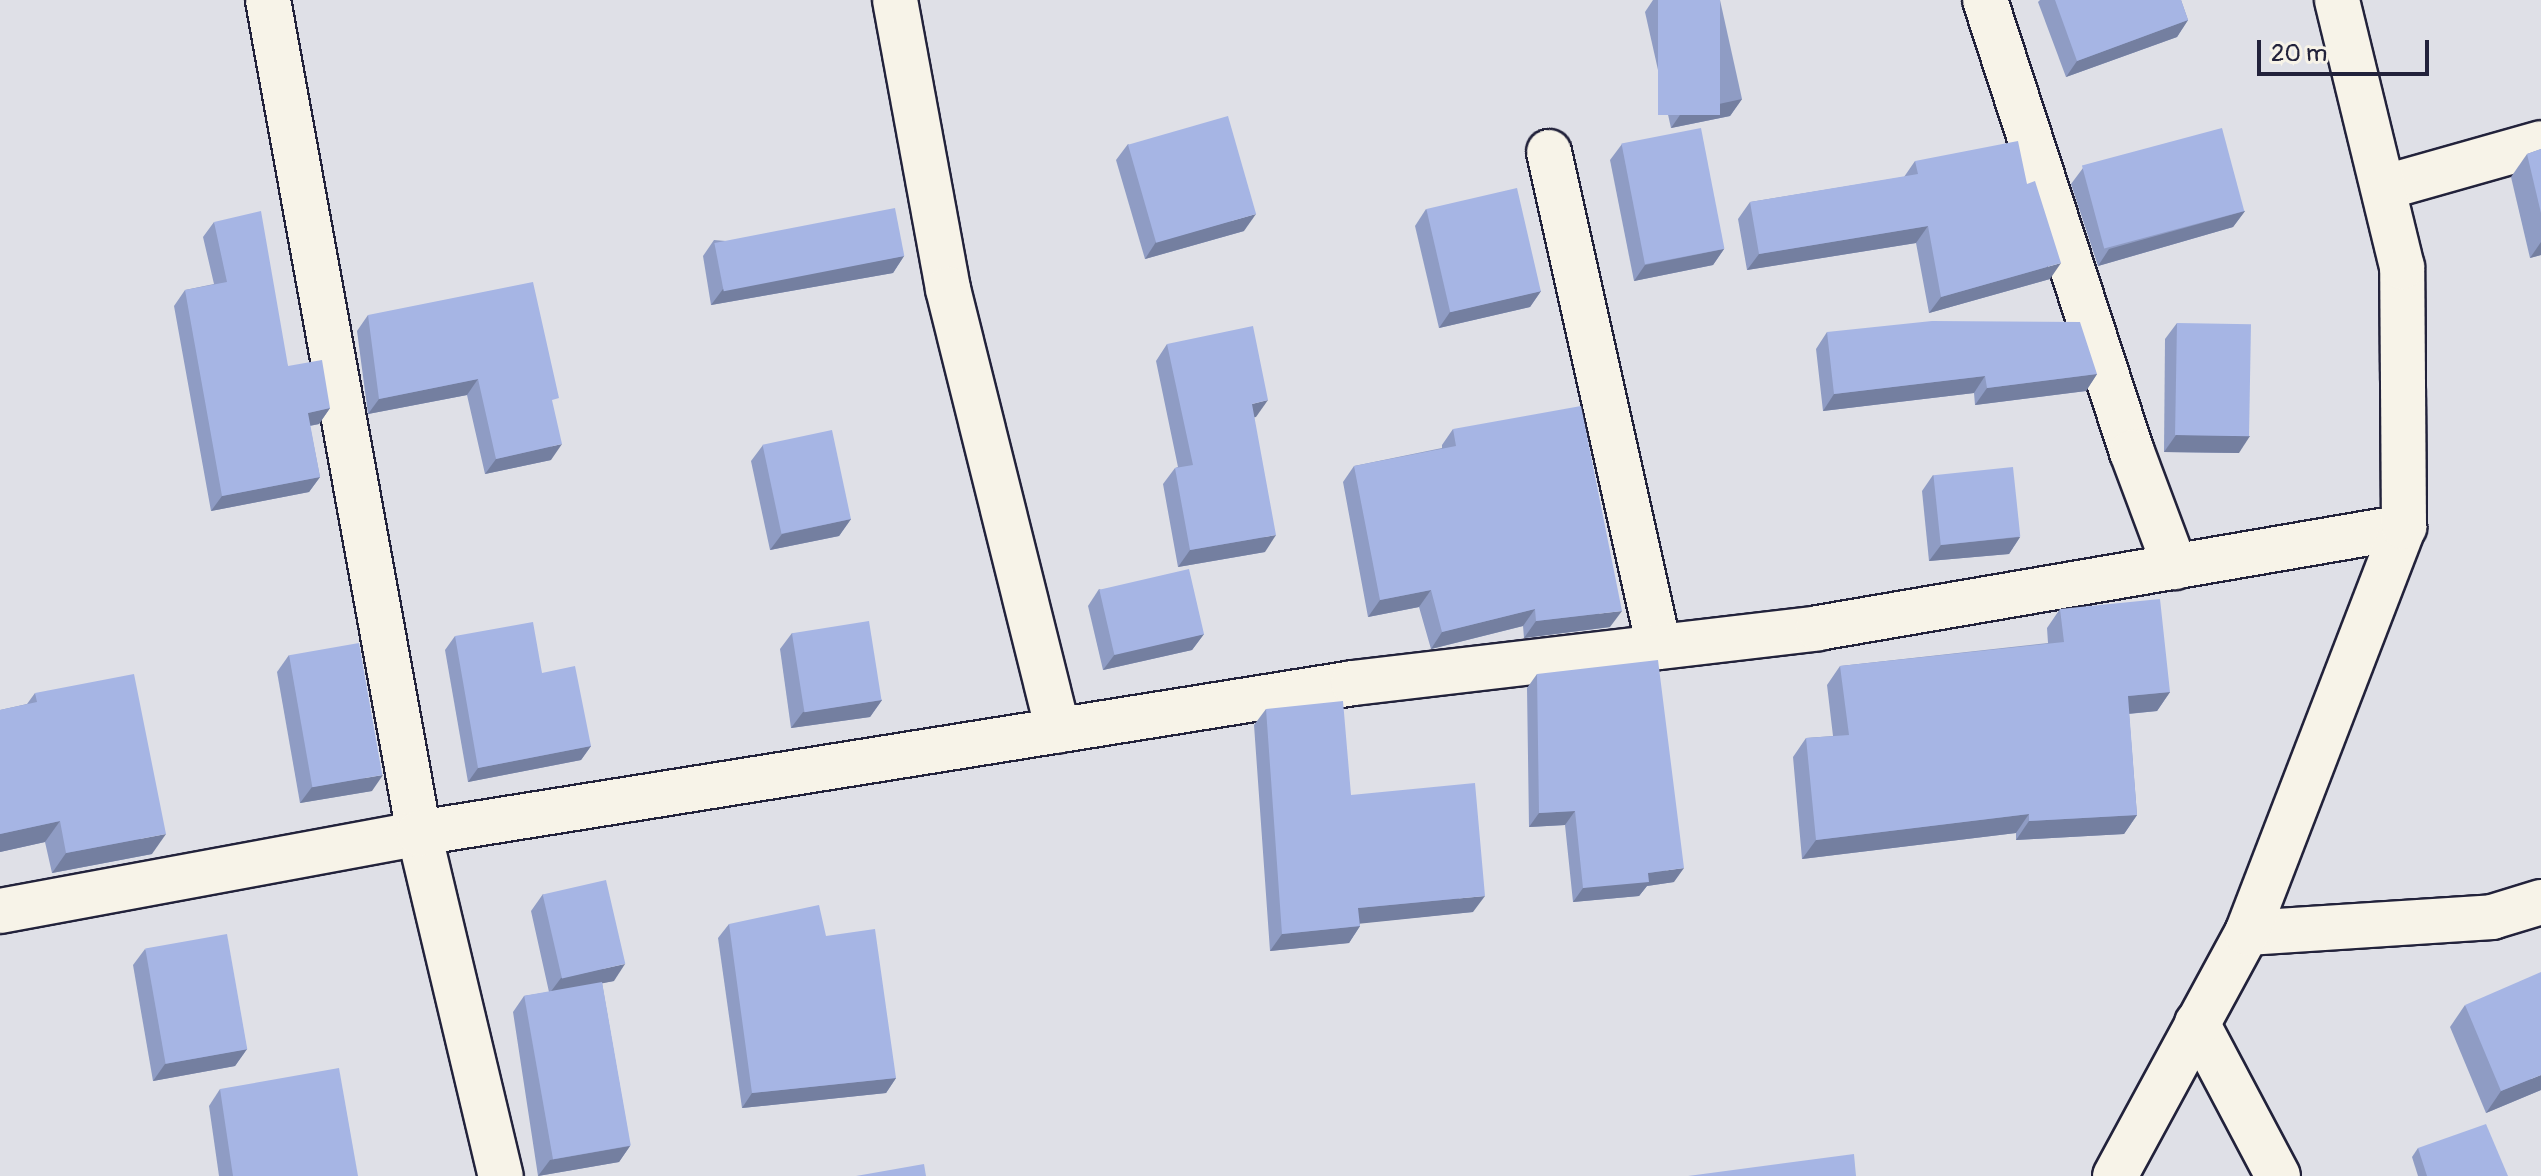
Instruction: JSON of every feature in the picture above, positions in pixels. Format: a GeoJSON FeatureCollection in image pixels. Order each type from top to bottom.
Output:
{"type":"FeatureCollection","features":[{"type":"Feature","properties":{"kind":"street"},"geometry":{"type":"LineString","coordinates":[[268,0],[419,833],[501,1176]]}},
{"type":"Feature","properties":{"kind":"street"},"geometry":{"type":"LineString","coordinates":[[895,0],[948,289],[1058,731]]}},
{"type":"Feature","properties":{"kind":"street"},"geometry":{"type":"LineString","coordinates":[[1985,0],[2127,437],[2175,567]]}},
{"type":"Feature","properties":{"kind":"street"},"geometry":{"type":"LineString","coordinates":[[2115,1176],[2247,933],[2404,527],[2402,267],[2386,187],[2337,0]]}},
{"type":"Feature","properties":{"kind":"street"},"geometry":{"type":"LineString","coordinates":[[2386,187],[2541,143]]}},
{"type":"Feature","properties":{"kind":"street"},"geometry":{"type":"LineString","coordinates":[[1549,152],[1659,647]]}},
{"type":"Feature","properties":{"kind":"street"},"geometry":{"type":"LineString","coordinates":[[0,911],[419,833],[1353,683],[1818,628],[2404,527]]}},
{"type":"Feature","properties":{"kind":"street"},"geometry":{"type":"LineString","coordinates":[[2247,933],[2492,917],[2541,902]]}},
{"type":"Feature","properties":{"kind":"street"},"geometry":{"type":"LineString","coordinates":[[2197,1023],[2278,1176]]}},
{"type":"Feature","properties":{"kind":"building"},"geometry":{"type":"Polygon","coordinates":[[[1658,0],[1720,0],[1720,115],[1658,115],[1658,0]]]}},
{"type":"Feature","properties":{"kind":"building"},"geometry":{"type":"Polygon","coordinates":[[[2055,0],[2181,0],[2188,20],[2077,61],[2055,0]]]}},
{"type":"Feature","properties":{"kind":"building"},"geometry":{"type":"Polygon","coordinates":[[[1228,116],[1256,214],[1156,243],[1128,145],[1228,116]]]}},
{"type":"Feature","properties":{"kind":"building"},"geometry":{"type":"Polygon","coordinates":[[[1701,128],[1724,249],[1645,264],[1621,143],[1701,128]]]}},
{"type":"Feature","properties":{"kind":"building"},"geometry":{"type":"Polygon","coordinates":[[[2222,128],[2244,211],[2104,249],[2082,166],[2222,128]]]}},
{"type":"Feature","properties":{"kind":"building"},"geometry":{"type":"Polygon","coordinates":[[[2018,141],[2027,184],[2035,181],[2061,263],[1941,297],[1928,226],[1759,254],[1750,202],[1918,174],[1915,161],[2018,141]]]}},
{"type":"Feature","properties":{"kind":"building"},"geometry":{"type":"Polygon","coordinates":[[[2541,149],[2541,213],[2527,154],[2541,149]]]}},
{"type":"Feature","properties":{"kind":"building"},"geometry":{"type":"Polygon","coordinates":[[[1517,188],[1541,291],[1450,312],[1426,209],[1517,188]]]}},
{"type":"Feature","properties":{"kind":"building"},"geometry":{"type":"Polygon","coordinates":[[[895,208],[904,256],[724,291],[714,243],[895,208]]]}},
{"type":"Feature","properties":{"kind":"building"},"geometry":{"type":"Polygon","coordinates":[[[261,211],[288,366],[322,360],[330,408],[308,413],[320,477],[222,496],[185,290],[227,282],[214,222],[261,211]]]}},
{"type":"Feature","properties":{"kind":"building"},"geometry":{"type":"Polygon","coordinates":[[[533,282],[559,398],[552,400],[562,444],[496,459],[478,379],[379,399],[368,315],[533,282]]]}},
{"type":"Feature","properties":{"kind":"building"},"geometry":{"type":"Polygon","coordinates":[[[1932,321],[2080,322],[2097,374],[1987,388],[1985,376],[1834,394],[1827,332],[1932,321]]]}},
{"type":"Feature","properties":{"kind":"building"},"geometry":{"type":"Polygon","coordinates":[[[2177,323],[2251,324],[2249,436],[2175,435],[2177,323]]]}},
{"type":"Feature","properties":{"kind":"building"},"geometry":{"type":"Polygon","coordinates":[[[1253,326],[1268,400],[1252,404],[1276,535],[1190,550],[1175,468],[1193,465],[1167,344],[1253,326]]]}},
{"type":"Feature","properties":{"kind":"building"},"geometry":{"type":"Polygon","coordinates":[[[1581,406],[1622,611],[1536,621],[1535,609],[1442,632],[1431,590],[1380,600],[1354,466],[1456,446],[1453,429],[1581,406]]]}},
{"type":"Feature","properties":{"kind":"building"},"geometry":{"type":"Polygon","coordinates":[[[832,430],[851,519],[781,534],[763,445],[832,430]]]}},
{"type":"Feature","properties":{"kind":"building"},"geometry":{"type":"Polygon","coordinates":[[[2013,467],[2020,537],[1941,545],[1933,475],[2013,467]]]}},
{"type":"Feature","properties":{"kind":"building"},"geometry":{"type":"Polygon","coordinates":[[[1189,569],[1204,634],[1114,655],[1099,590],[1189,569]]]}},
{"type":"Feature","properties":{"kind":"building"},"geometry":{"type":"Polygon","coordinates":[[[2160,599],[2170,692],[2128,696],[2137,815],[2029,821],[2029,814],[1816,840],[1806,738],[1849,735],[1840,666],[2064,642],[2060,609],[2160,599]]]}},
{"type":"Feature","properties":{"kind":"building"},"geometry":{"type":"Polygon","coordinates":[[[869,621],[882,700],[804,712],[792,633],[869,621]]]}},
{"type":"Feature","properties":{"kind":"building"},"geometry":{"type":"Polygon","coordinates":[[[533,622],[542,673],[575,666],[591,746],[478,768],[455,636],[533,622]]]}},
{"type":"Feature","properties":{"kind":"building"},"geometry":{"type":"Polygon","coordinates":[[[359,643],[382,775],[312,787],[289,655],[359,643]]]}},
{"type":"Feature","properties":{"kind":"building"},"geometry":{"type":"Polygon","coordinates":[[[1658,660],[1684,868],[1648,873],[1649,882],[1583,888],[1575,811],[1539,813],[1537,674],[1658,660]]]}},
{"type":"Feature","properties":{"kind":"building"},"geometry":{"type":"Polygon","coordinates":[[[134,674],[166,834],[66,853],[60,821],[0,834],[0,710],[37,702],[35,693],[134,674]]]}},
{"type":"Feature","properties":{"kind":"building"},"geometry":{"type":"Polygon","coordinates":[[[1343,701],[1351,795],[1475,783],[1485,896],[1358,908],[1360,926],[1282,934],[1266,709],[1343,701]]]}},
{"type":"Feature","properties":{"kind":"building"},"geometry":{"type":"Polygon","coordinates":[[[606,880],[625,964],[562,978],[543,895],[606,880]]]}},
{"type":"Feature","properties":{"kind":"building"},"geometry":{"type":"Polygon","coordinates":[[[819,905],[826,936],[875,929],[896,1078],[752,1093],[729,924],[819,905]]]}},
{"type":"Feature","properties":{"kind":"building"},"geometry":{"type":"Polygon","coordinates":[[[227,934],[247,1049],[166,1064],[145,948],[227,934]]]}},
{"type":"Feature","properties":{"kind":"building"},"geometry":{"type":"Polygon","coordinates":[[[2541,972],[2541,1075],[2501,1091],[2465,1005],[2541,972]]]}},
{"type":"Feature","properties":{"kind":"building"},"geometry":{"type":"Polygon","coordinates":[[[602,982],[631,1145],[553,1159],[524,996],[602,982]]]}},
{"type":"Feature","properties":{"kind":"building"},"geometry":{"type":"Polygon","coordinates":[[[339,1068],[358,1176],[233,1176],[220,1089],[339,1068]]]}},
{"type":"Feature","properties":{"kind":"building"},"geometry":{"type":"Polygon","coordinates":[[[2486,1124],[2508,1176],[2427,1176],[2418,1148],[2486,1124]]]}},
{"type":"Feature","properties":{"kind":"building"},"geometry":{"type":"Polygon","coordinates":[[[1854,1154],[1856,1176],[1688,1176],[1854,1154]]]}},
{"type":"Feature","properties":{"kind":"building"},"geometry":{"type":"Polygon","coordinates":[[[924,1164],[926,1176],[856,1176],[924,1164]]]}}]}
